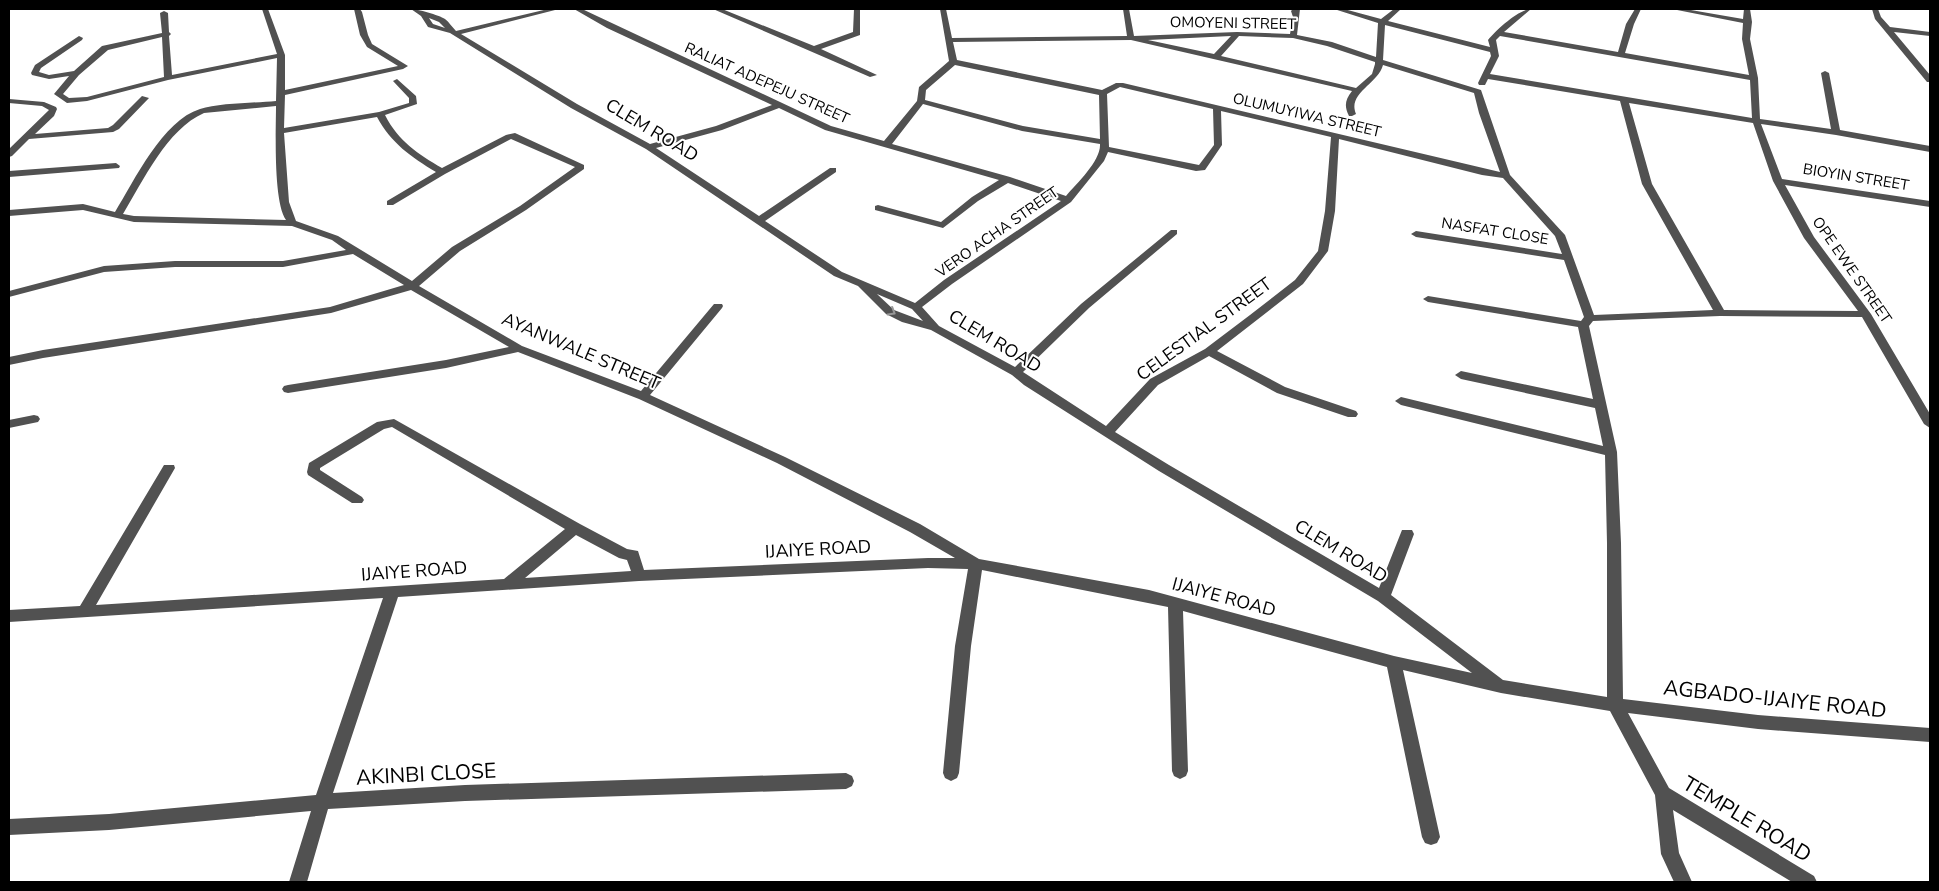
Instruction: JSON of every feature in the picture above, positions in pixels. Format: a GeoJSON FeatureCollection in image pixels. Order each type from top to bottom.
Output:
{"type":"FeatureCollection","features":[{"type":"Feature","properties":{"kind":"street"},"geometry":{"type":"LineString","coordinates":[[265,9],[281,55],[281,131],[284,202],[288,216],[293,223]]}},
{"type":"Feature","properties":{"kind":"street"},"geometry":{"type":"LineString","coordinates":[[117,216],[170,134],[191,114],[281,98],[404,67],[370,45],[364,37],[363,25],[357,9]]}},
{"type":"Feature","properties":{"kind":"street","name":"CLEM ROAD"},"geometry":{"type":"LineString","coordinates":[[414,9],[424,14],[425,20],[430,25],[453,32],[574,106],[649,147],[838,274],[916,307],[935,328],[1016,372],[1028,382],[1107,433],[1383,597],[1501,686]]}},
{"type":"Feature","properties":{"kind":"street"},"geometry":{"type":"LineString","coordinates":[[453,32],[556,9]]}},
{"type":"Feature","properties":{"kind":"street","name":"RALIAT ADEPEJU STREET"},"geometry":{"type":"LineString","coordinates":[[577,9],[828,128],[1007,179],[1068,200]]}},
{"type":"Feature","properties":{"kind":"street"},"geometry":{"type":"LineString","coordinates":[[716,9],[814,48],[873,75]]}},
{"type":"Feature","properties":{"kind":"street"},"geometry":{"type":"LineString","coordinates":[[814,48],[857,33],[857,9]]}},
{"type":"Feature","properties":{"kind":"street"},"geometry":{"type":"LineString","coordinates":[[943,9],[953,62]]}},
{"type":"Feature","properties":{"kind":"street"},"geometry":{"type":"LineString","coordinates":[[1126,9],[1131,38],[1356,90]]}},
{"type":"Feature","properties":{"kind":"street"},"geometry":{"type":"LineString","coordinates":[[1293,36],[1296,9]]}},
{"type":"Feature","properties":{"kind":"street"},"geometry":{"type":"LineString","coordinates":[[1337,9],[1493,50]]}},
{"type":"Feature","properties":{"kind":"street"},"geometry":{"type":"LineString","coordinates":[[1352,114],[1349,109],[1350,103],[1356,90],[1375,76],[1380,62],[1382,22],[1398,9]]}},
{"type":"Feature","properties":{"kind":"street"},"geometry":{"type":"LineString","coordinates":[[1528,9],[1520,18],[1497,32],[1492,40],[1495,56],[1478,92],[1483,113],[1500,155],[1506,176],[1560,235],[1569,258],[1586,321],[1611,452],[1614,543],[1615,704],[1663,794],[1670,854],[1683,882]]}},
{"type":"Feature","properties":{"kind":"street"},"geometry":{"type":"LineString","coordinates":[[1621,55],[1630,24],[1638,9]]}},
{"type":"Feature","properties":{"kind":"street"},"geometry":{"type":"LineString","coordinates":[[1675,9],[1748,22]]}},
{"type":"Feature","properties":{"kind":"street","name":"OPE EWE STREET"},"geometry":{"type":"LineString","coordinates":[[1747,9],[1746,39],[1754,78],[1756,120],[1778,181],[1809,238],[1866,314],[1930,424]]}},
{"type":"Feature","properties":{"kind":"street"},"geometry":{"type":"LineString","coordinates":[[1875,9],[1878,17],[1890,29],[1930,80]]}},
{"type":"Feature","properties":{"kind":"street"},"geometry":{"type":"LineString","coordinates":[[164,13],[168,78]]}},
{"type":"Feature","properties":{"kind":"street"},"geometry":{"type":"LineString","coordinates":[[1890,29],[1930,34]]}},
{"type":"Feature","properties":{"kind":"street"},"geometry":{"type":"LineString","coordinates":[[1497,32],[1754,78]]}},
{"type":"Feature","properties":{"kind":"street"},"geometry":{"type":"LineString","coordinates":[[166,34],[105,48],[76,73],[58,94],[67,101],[87,99],[168,78],[281,55]]}},
{"type":"Feature","properties":{"kind":"street"},"geometry":{"type":"LineString","coordinates":[[1216,57],[1237,34]]}},
{"type":"Feature","properties":{"kind":"street","name":"OMOYENI STREET"},"geometry":{"type":"LineString","coordinates":[[950,40],[1131,38],[1237,34],[1293,36],[1329,44],[1478,92]]}},
{"type":"Feature","properties":{"kind":"street"},"geometry":{"type":"LineString","coordinates":[[76,73],[49,77],[35,73],[38,67],[79,38]]}},
{"type":"Feature","properties":{"kind":"street"},"geometry":{"type":"LineString","coordinates":[[953,62],[1103,93],[1105,145]]}},
{"type":"Feature","properties":{"kind":"street"},"geometry":{"type":"LineString","coordinates":[[886,145],[922,101],[922,90],[953,62]]}},
{"type":"Feature","properties":{"kind":"street"},"geometry":{"type":"LineString","coordinates":[[1825,73],[1836,132]]}},
{"type":"Feature","properties":{"kind":"street"},"geometry":{"type":"LineString","coordinates":[[1485,76],[1624,101],[1836,132],[1930,149]]}},
{"type":"Feature","properties":{"kind":"street"},"geometry":{"type":"LineString","coordinates":[[281,131],[380,114],[414,104],[413,98],[397,80]]}},
{"type":"Feature","properties":{"kind":"street","name":"OLUMUYIWA STREET"},"geometry":{"type":"LineString","coordinates":[[1103,93],[1119,85],[1336,135],[1482,172],[1506,176]]}},
{"type":"Feature","properties":{"kind":"street"},"geometry":{"type":"LineString","coordinates":[[28,137],[110,130],[116,127],[145,98]]}},
{"type":"Feature","properties":{"kind":"street"},"geometry":{"type":"LineString","coordinates":[[9,101],[44,104],[51,106],[53,109],[51,114],[9,154]]}},
{"type":"Feature","properties":{"kind":"street"},"geometry":{"type":"LineString","coordinates":[[922,101],[1022,128],[1105,145],[1196,168],[1202,168],[1218,145],[1217,107]]}},
{"type":"Feature","properties":{"kind":"street"},"geometry":{"type":"LineString","coordinates":[[1624,101],[1647,184],[1720,313]]}},
{"type":"Feature","properties":{"kind":"street"},"geometry":{"type":"LineString","coordinates":[[649,147],[719,128],[780,105]]}},
{"type":"Feature","properties":{"kind":"street"},"geometry":{"type":"LineString","coordinates":[[380,114],[388,131],[398,143],[442,172]]}},
{"type":"Feature","properties":{"kind":"street","name":"CELESTIAL STREET"},"geometry":{"type":"LineString","coordinates":[[1107,433],[1154,382],[1210,351],[1299,282],[1323,251],[1330,211],[1336,135]]}},
{"type":"Feature","properties":{"kind":"street"},"geometry":{"type":"LineString","coordinates":[[9,361],[43,354],[331,310],[357,304],[413,286],[456,249],[523,208],[581,167],[515,136],[509,137],[442,172],[390,203]]}},
{"type":"Feature","properties":{"kind":"street","name":"VERO ACHA STREET"},"geometry":{"type":"LineString","coordinates":[[916,307],[948,282],[1068,200],[1101,159],[1105,145]]}},
{"type":"Feature","properties":{"kind":"street"},"geometry":{"type":"LineString","coordinates":[[9,174],[116,166]]}},
{"type":"Feature","properties":{"kind":"street"},"geometry":{"type":"LineString","coordinates":[[760,220],[833,170]]}},
{"type":"Feature","properties":{"kind":"street"},"geometry":{"type":"LineString","coordinates":[[878,208],[943,225],[975,199],[1007,179]]}},
{"type":"Feature","properties":{"kind":"street","name":"BIOYIN STREET"},"geometry":{"type":"LineString","coordinates":[[1778,181],[1930,204]]}},
{"type":"Feature","properties":{"kind":"street","name":"AYANWALE STREET"},"geometry":{"type":"LineString","coordinates":[[9,212],[83,207],[134,219],[293,223],[323,232],[413,286],[416,290],[518,348],[643,396],[789,464],[915,528],[976,564]]}},
{"type":"Feature","properties":{"kind":"street"},"geometry":{"type":"LineString","coordinates":[[1016,372],[1085,306],[1174,232]]}},
{"type":"Feature","properties":{"kind":"street","name":"NASFAT CLOSE"},"geometry":{"type":"LineString","coordinates":[[1416,234],[1569,258]]}},
{"type":"Feature","properties":{"kind":"street"},"geometry":{"type":"LineString","coordinates":[[9,294],[104,269],[174,264],[292,264],[356,251]]}},
{"type":"Feature","properties":{"kind":"street"},"geometry":{"type":"LineString","coordinates":[[858,282],[890,312],[906,320],[935,328]]}},
{"type":"Feature","properties":{"kind":"street"},"geometry":{"type":"LineString","coordinates":[[1428,299],[1586,321],[1720,313],[1866,314]]}},
{"type":"Feature","properties":{"kind":"street"},"geometry":{"type":"LineString","coordinates":[[643,396],[718,306]]}},
{"type":"Feature","properties":{"kind":"street"},"geometry":{"type":"LineString","coordinates":[[288,389],[446,364],[518,348]]}},
{"type":"Feature","properties":{"kind":"street"},"geometry":{"type":"LineString","coordinates":[[1210,351],[1281,390],[1352,414]]}},
{"type":"Feature","properties":{"kind":"street"},"geometry":{"type":"LineString","coordinates":[[1461,375],[1601,405]]}},
{"type":"Feature","properties":{"kind":"street"},"geometry":{"type":"LineString","coordinates":[[1401,401],[1611,452]]}},
{"type":"Feature","properties":{"kind":"street"},"geometry":{"type":"LineString","coordinates":[[9,424],[34,419]]}},
{"type":"Feature","properties":{"kind":"street"},"geometry":{"type":"LineString","coordinates":[[356,500],[313,472],[314,466],[381,425],[394,423],[575,528],[624,554],[633,555],[639,576]]}},
{"type":"Feature","properties":{"kind":"street"},"geometry":{"type":"LineString","coordinates":[[84,612],[169,468]]}},
{"type":"Feature","properties":{"kind":"street"},"geometry":{"type":"LineString","coordinates":[[508,584],[575,528]]}},
{"type":"Feature","properties":{"kind":"street"},"geometry":{"type":"LineString","coordinates":[[1383,597],[1407,534]]}},
{"type":"Feature","properties":{"kind":"street","name":"IJAIYE ROAD"},"geometry":{"type":"LineString","coordinates":[[9,616],[639,576],[928,563],[976,564],[1149,596],[1394,662],[1501,686],[1615,704]]}},
{"type":"Feature","properties":{"kind":"street"},"geometry":{"type":"LineString","coordinates":[[951,773],[963,646],[976,564]]}},
{"type":"Feature","properties":{"kind":"street"},"geometry":{"type":"LineString","coordinates":[[298,882],[322,802],[394,591]]}},
{"type":"Feature","properties":{"kind":"street"},"geometry":{"type":"LineString","coordinates":[[1174,603],[1180,772]]}},
{"type":"Feature","properties":{"kind":"street"},"geometry":{"type":"LineString","coordinates":[[1394,662],[1431,837]]}},
{"type":"Feature","properties":{"kind":"street","name":"AGBADO-IJAIYE ROAD"},"geometry":{"type":"LineString","coordinates":[[1615,704],[1758,722],[1930,735]]}},
{"type":"Feature","properties":{"kind":"street","name":"AKINBI CLOSE"},"geometry":{"type":"LineString","coordinates":[[9,827],[232,812],[322,802],[465,793],[846,781]]}},
{"type":"Feature","properties":{"kind":"street","name":"TEMPLE ROAD"},"geometry":{"type":"LineString","coordinates":[[1663,794],[1808,882]]}}]}
